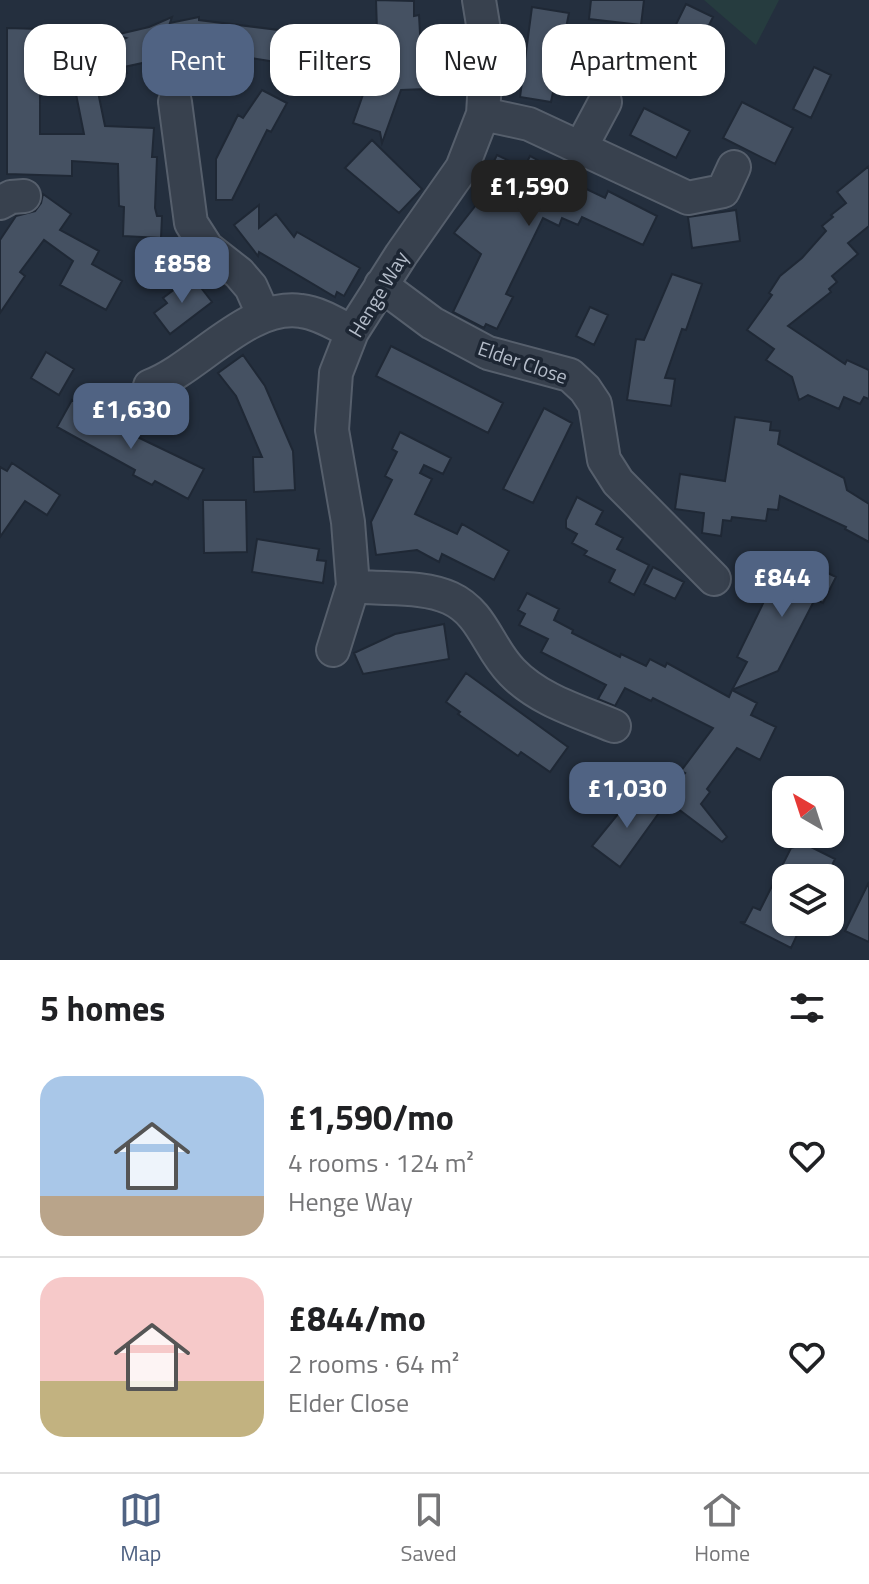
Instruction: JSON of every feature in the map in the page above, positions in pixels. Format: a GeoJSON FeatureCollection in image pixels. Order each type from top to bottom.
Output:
{"type":"FeatureCollection","features":[{"type":"Feature","properties":{"kind":"street","name":"Henge Way"},"geometry":{"type":"LineString","coordinates":[[333,650],[353,586],[348,522],[332,430],[336,373],[352,332],[462,168],[483,114],[487,49],[479,0]]}},
{"type":"Feature","properties":{"kind":"street"},"geometry":{"type":"LineString","coordinates":[[175,102],[191,223],[207,248],[239,273],[251,287],[263,314]]}},
{"type":"Feature","properties":{"kind":"street"},"geometry":{"type":"LineString","coordinates":[[581,147],[605,102]]}},
{"type":"Feature","properties":{"kind":"street"},"geometry":{"type":"LineString","coordinates":[[483,114],[529,124],[688,198],[723,191],[734,167]]}},
{"type":"Feature","properties":{"kind":"street","name":"Elder Close"},"geometry":{"type":"LineString","coordinates":[[381,285],[432,323],[488,353],[570,375],[595,404],[604,460],[618,482],[714,579]]}},
{"type":"Feature","properties":{"kind":"street"},"geometry":{"type":"LineString","coordinates":[[150,386],[172,378],[263,314],[299,310],[352,332]]}},
{"type":"Feature","properties":{"kind":"street"},"geometry":{"type":"LineString","coordinates":[[353,586],[415,590],[448,597],[470,610],[496,653],[513,673],[537,693],[614,726]]}},
{"type":"Feature","properties":{"kind":"green space"},"geometry":{"type":"Polygon","coordinates":[[[704,0],[779,0],[756,45],[704,0]]]}},
{"type":"Feature","properties":{"kind":"building"},"geometry":{"type":"Polygon","coordinates":[[[376,0],[414,1],[414,16],[419,15],[420,24],[416,24],[416,89],[401,90],[400,93],[400,24],[377,24],[376,0]]]}},
{"type":"Feature","properties":{"kind":"building"},"geometry":{"type":"Polygon","coordinates":[[[591,0],[644,0],[641,24],[589,19],[591,0]]]}},
{"type":"Feature","properties":{"kind":"building"},"geometry":{"type":"Polygon","coordinates":[[[686,4],[713,17],[710,24],[676,24],[686,4]]]}},
{"type":"Feature","properties":{"kind":"building"},"geometry":{"type":"Polygon","coordinates":[[[532,7],[569,13],[567,24],[542,24],[542,96],[552,96],[551,102],[520,97],[526,96],[526,52],[532,7]]]}},
{"type":"Feature","properties":{"kind":"building"},"geometry":{"type":"Polygon","coordinates":[[[172,17],[170,23],[199,17],[199,20],[231,24],[156,24],[172,17]]]}},
{"type":"Feature","properties":{"kind":"building"},"geometry":{"type":"Polygon","coordinates":[[[254,27],[270,29],[270,61],[254,59],[254,27]]]}},
{"type":"Feature","properties":{"kind":"building"},"geometry":{"type":"Polygon","coordinates":[[[7,28],[24,29],[24,96],[40,96],[40,134],[84,134],[76,96],[99,96],[105,126],[154,128],[152,157],[157,157],[155,208],[157,216],[162,216],[161,238],[123,236],[124,207],[119,206],[118,164],[72,161],[72,176],[7,174],[7,28]]]}},
{"type":"Feature","properties":{"kind":"building"},"geometry":{"type":"Polygon","coordinates":[[[142,29],[142,63],[126,67],[126,32],[142,29]]]}},
{"type":"Feature","properties":{"kind":"building"},"geometry":{"type":"Polygon","coordinates":[[[814,67],[831,75],[811,118],[793,109],[814,67]]]}},
{"type":"Feature","properties":{"kind":"building"},"geometry":{"type":"Polygon","coordinates":[[[262,90],[287,103],[271,132],[267,130],[232,200],[216,200],[216,159],[238,115],[243,118],[262,90]]]}},
{"type":"Feature","properties":{"kind":"building"},"geometry":{"type":"Polygon","coordinates":[[[363,96],[399,96],[382,143],[380,132],[353,123],[363,96]]]}},
{"type":"Feature","properties":{"kind":"building"},"geometry":{"type":"Polygon","coordinates":[[[742,102],[793,128],[775,164],[723,138],[742,102]]]}},
{"type":"Feature","properties":{"kind":"building"},"geometry":{"type":"Polygon","coordinates":[[[644,108],[690,131],[676,158],[630,135],[644,108]]]}},
{"type":"Feature","properties":{"kind":"building"},"geometry":{"type":"Polygon","coordinates":[[[372,140],[422,189],[399,213],[345,168],[372,140]]]}},
{"type":"Feature","properties":{"kind":"building"},"geometry":{"type":"Polygon","coordinates":[[[497,155],[524,168],[530,156],[548,166],[546,169],[605,198],[608,191],[657,216],[643,245],[582,217],[578,225],[562,218],[559,226],[543,218],[506,294],[513,297],[497,329],[486,324],[484,328],[453,312],[481,254],[454,233],[483,196],[478,193],[497,155]]]}},
{"type":"Feature","properties":{"kind":"building"},"geometry":{"type":"Polygon","coordinates":[[[869,166],[869,226],[848,243],[858,254],[832,276],[837,282],[829,289],[831,292],[788,326],[845,364],[847,360],[869,370],[869,399],[864,397],[860,404],[844,397],[839,409],[808,395],[799,400],[792,377],[766,360],[774,349],[747,330],[772,295],[769,293],[780,276],[802,258],[826,231],[822,226],[846,203],[837,192],[869,166]]]}},
{"type":"Feature","properties":{"kind":"building"},"geometry":{"type":"Polygon","coordinates":[[[43,194],[71,214],[60,230],[99,251],[92,264],[122,281],[106,310],[60,285],[73,261],[44,240],[20,272],[25,276],[0,313],[0,240],[16,216],[35,211],[43,194]]]}},
{"type":"Feature","properties":{"kind":"building"},"geometry":{"type":"Polygon","coordinates":[[[259,205],[259,228],[276,214],[294,237],[297,232],[360,268],[344,296],[337,292],[335,297],[259,252],[258,256],[234,225],[259,205]]]}},
{"type":"Feature","properties":{"kind":"building"},"geometry":{"type":"Polygon","coordinates":[[[736,210],[740,241],[692,248],[688,217],[736,210]]]}},
{"type":"Feature","properties":{"kind":"building"},"geometry":{"type":"Polygon","coordinates":[[[672,274],[702,284],[665,378],[675,379],[671,406],[627,400],[636,339],[644,340],[672,274]]]}},
{"type":"Feature","properties":{"kind":"building"},"geometry":{"type":"Polygon","coordinates":[[[192,276],[212,302],[170,334],[154,313],[167,303],[163,298],[192,276]]]}},
{"type":"Feature","properties":{"kind":"building"},"geometry":{"type":"Polygon","coordinates":[[[590,307],[608,315],[594,345],[576,336],[590,307]]]}},
{"type":"Feature","properties":{"kind":"building"},"geometry":{"type":"Polygon","coordinates":[[[391,346],[503,403],[488,433],[376,376],[391,346]]]}},
{"type":"Feature","properties":{"kind":"building"},"geometry":{"type":"Polygon","coordinates":[[[46,352],[74,369],[59,395],[31,378],[46,352]]]}},
{"type":"Feature","properties":{"kind":"building"},"geometry":{"type":"Polygon","coordinates":[[[243,355],[265,386],[293,451],[295,490],[254,492],[253,457],[262,457],[236,396],[218,373],[243,355]]]}},
{"type":"Feature","properties":{"kind":"building"},"geometry":{"type":"Polygon","coordinates":[[[72,400],[127,432],[204,469],[188,499],[155,481],[152,485],[133,475],[135,470],[57,427],[72,400]]]}},
{"type":"Feature","properties":{"kind":"building"},"geometry":{"type":"Polygon","coordinates":[[[544,408],[572,423],[533,503],[503,489],[544,408]]]}},
{"type":"Feature","properties":{"kind":"building"},"geometry":{"type":"Polygon","coordinates":[[[735,417],[771,422],[770,430],[780,431],[778,444],[844,478],[847,490],[869,504],[869,542],[846,527],[780,496],[778,510],[768,509],[766,521],[732,517],[731,521],[723,520],[721,536],[702,533],[704,513],[675,509],[680,474],[725,481],[735,417]]]}},
{"type":"Feature","properties":{"kind":"building"},"geometry":{"type":"Polygon","coordinates":[[[400,432],[451,458],[443,474],[424,465],[420,473],[432,479],[415,514],[457,534],[462,524],[509,551],[494,580],[442,554],[439,562],[417,550],[376,555],[371,522],[392,480],[385,476],[397,452],[392,449],[400,432]]]}},
{"type":"Feature","properties":{"kind":"building"},"geometry":{"type":"Polygon","coordinates":[[[12,463],[60,495],[47,515],[25,501],[0,537],[0,467],[7,471],[12,463]]]}},
{"type":"Feature","properties":{"kind":"building"},"geometry":{"type":"Polygon","coordinates":[[[577,497],[603,511],[596,524],[623,538],[617,549],[649,565],[634,595],[609,582],[615,570],[584,555],[587,551],[572,543],[577,534],[566,528],[566,520],[577,497]]]}},
{"type":"Feature","properties":{"kind":"building"},"geometry":{"type":"Polygon","coordinates":[[[203,500],[246,500],[247,552],[204,553],[203,500]]]}},
{"type":"Feature","properties":{"kind":"building"},"geometry":{"type":"Polygon","coordinates":[[[257,539],[319,549],[317,560],[326,561],[323,583],[252,572],[257,539]]]}},
{"type":"Feature","properties":{"kind":"building"},"geometry":{"type":"Polygon","coordinates":[[[793,556],[836,577],[823,603],[815,599],[778,671],[732,690],[747,662],[737,657],[772,585],[778,587],[793,556]]]}},
{"type":"Feature","properties":{"kind":"building"},"geometry":{"type":"Polygon","coordinates":[[[653,567],[684,582],[675,599],[644,584],[653,567]]]}},
{"type":"Feature","properties":{"kind":"building"},"geometry":{"type":"Polygon","coordinates":[[[527,593],[559,609],[554,620],[573,630],[572,633],[646,666],[650,659],[665,667],[667,663],[729,697],[732,690],[757,703],[751,715],[776,727],[760,760],[737,748],[707,789],[710,792],[701,804],[727,837],[722,842],[665,799],[685,773],[681,771],[713,728],[653,698],[651,701],[625,688],[615,706],[598,699],[606,685],[541,652],[548,639],[519,625],[525,614],[518,610],[527,593]]]}},
{"type":"Feature","properties":{"kind":"building"},"geometry":{"type":"Polygon","coordinates":[[[444,624],[449,659],[363,674],[354,653],[395,634],[444,624]]]}},
{"type":"Feature","properties":{"kind":"building"},"geometry":{"type":"Polygon","coordinates":[[[466,673],[568,747],[550,772],[521,752],[518,756],[458,714],[460,712],[446,702],[466,673]]]}},
{"type":"Feature","properties":{"kind":"building"},"geometry":{"type":"Polygon","coordinates":[[[635,793],[661,810],[620,867],[592,846],[635,793]]]}},
{"type":"Feature","properties":{"kind":"building"},"geometry":{"type":"Polygon","coordinates":[[[791,848],[813,848],[835,859],[833,864],[783,864],[791,848]]]}},
{"type":"Feature","properties":{"kind":"building"},"geometry":{"type":"Polygon","coordinates":[[[869,882],[869,942],[845,931],[869,882]]]}},
{"type":"Feature","properties":{"kind":"building"},"geometry":{"type":"Polygon","coordinates":[[[772,886],[772,936],[797,936],[791,948],[740,922],[745,922],[753,907],[760,910],[772,886]]]}}]}
